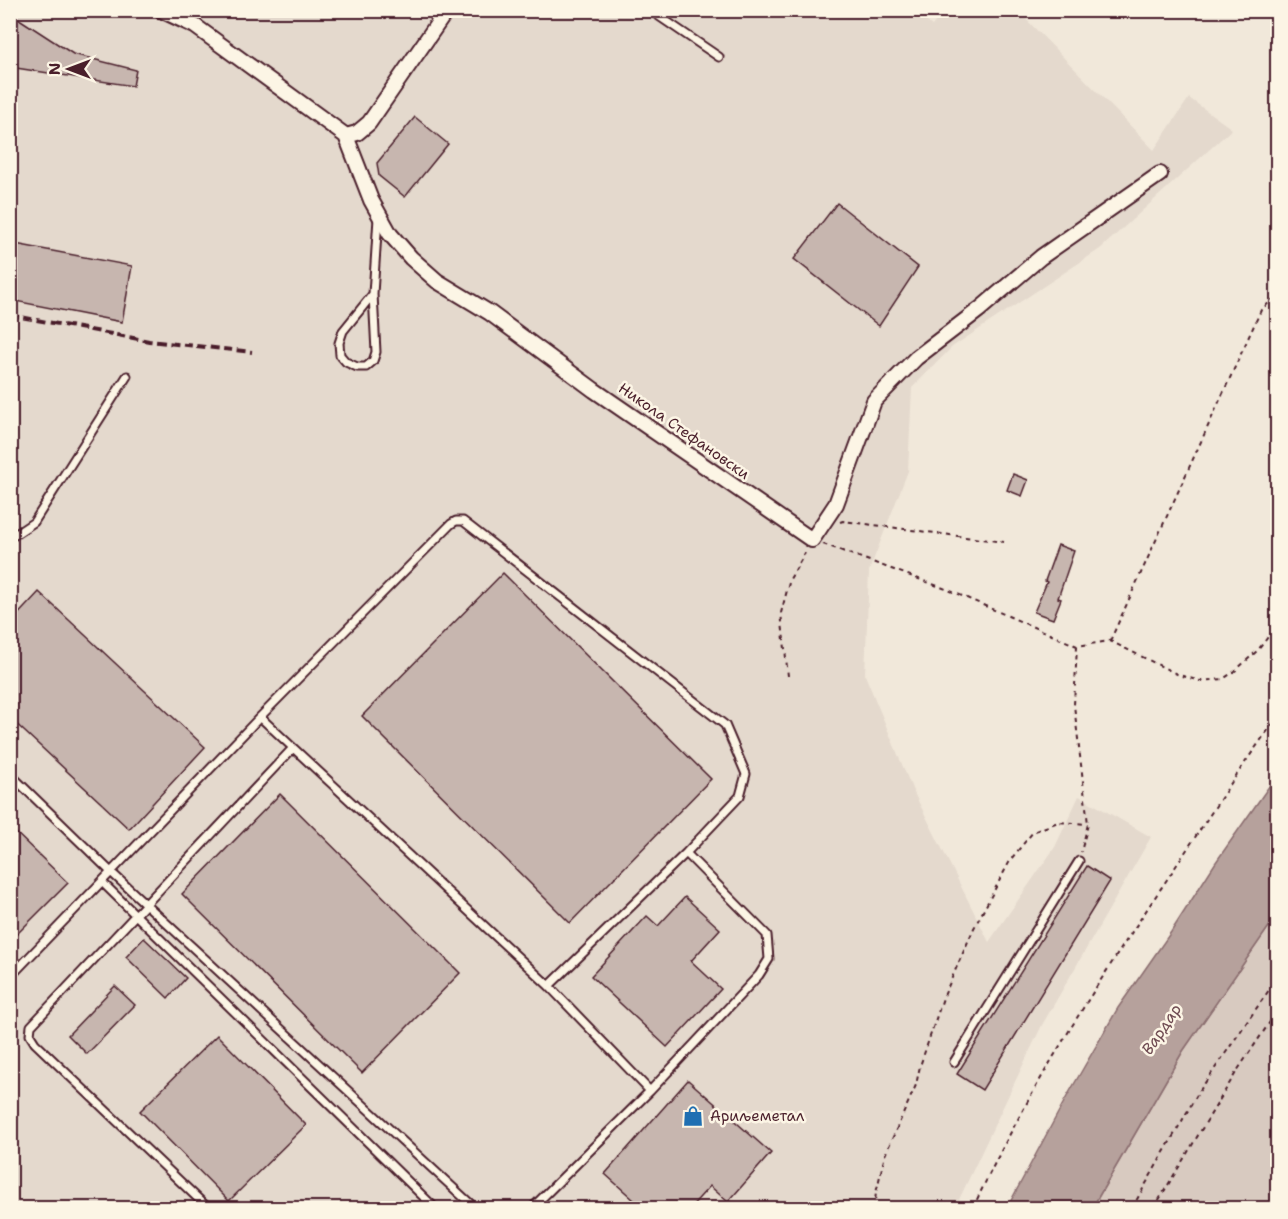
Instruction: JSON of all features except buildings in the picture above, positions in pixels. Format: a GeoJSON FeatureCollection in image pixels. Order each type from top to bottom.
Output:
{"type":"FeatureCollection","features":[{"type":"Feature","properties":{"kind":"street"},"geometry":{"type":"LineString","coordinates":[[161,10],[195,26],[346,136],[357,133],[369,123],[447,10]]}},
{"type":"Feature","properties":{"kind":"street","name":"Никола Стефановски"},"geometry":{"type":"LineString","coordinates":[[346,136],[378,213],[390,234],[411,258],[437,280],[490,313],[594,390],[812,540]]}},
{"type":"Feature","properties":{"kind":"street"},"geometry":{"type":"LineString","coordinates":[[812,540],[836,504],[874,400],[916,358],[980,309],[1041,257],[1160,174]]}},
{"type":"Feature","properties":{"kind":"lane"},"geometry":{"type":"LineString","coordinates":[[650,10],[719,57]]}},
{"type":"Feature","properties":{"kind":"lane"},"geometry":{"type":"LineString","coordinates":[[373,294],[343,331],[339,344],[340,355],[346,362],[357,367],[366,367],[373,361],[376,352],[373,294],[378,213]]}},
{"type":"Feature","properties":{"kind":"lane"},"geometry":{"type":"LineString","coordinates":[[10,538],[34,522],[127,376]]}},
{"type":"Feature","properties":{"kind":"lane"},"geometry":{"type":"LineString","coordinates":[[10,978],[260,717],[450,524],[463,521],[725,725],[746,774],[740,796],[686,853],[549,986]]}},
{"type":"Feature","properties":{"kind":"lane"},"geometry":{"type":"LineString","coordinates":[[260,717],[549,986],[650,1091]]}},
{"type":"Feature","properties":{"kind":"lane"},"geometry":{"type":"LineString","coordinates":[[208,1209],[35,1043],[30,1035],[31,1026],[293,748]]}},
{"type":"Feature","properties":{"kind":"lane"},"geometry":{"type":"LineString","coordinates":[[10,774],[112,873],[475,1209]]}},
{"type":"Feature","properties":{"kind":"lane"},"geometry":{"type":"LineString","coordinates":[[532,1209],[650,1091],[759,975],[769,959],[767,934],[686,853]]}},
{"type":"Feature","properties":{"kind":"lane"},"geometry":{"type":"LineString","coordinates":[[954,1062],[1079,861]]}},
{"type":"Feature","properties":{"kind":"lane"},"geometry":{"type":"LineString","coordinates":[[103,883],[435,1209]]}},
{"type":"Feature","properties":{"kind":"path"},"geometry":{"type":"LineString","coordinates":[[1110,641],[1261,310],[1278,295]]}},
{"type":"Feature","properties":{"kind":"path"},"geometry":{"type":"LineString","coordinates":[[833,527],[843,521],[1004,542]]}},
{"type":"Feature","properties":{"kind":"path"},"geometry":{"type":"LineString","coordinates":[[788,676],[781,613],[790,579],[812,540],[946,589],[1077,646],[1110,641],[1179,675],[1200,681],[1223,680],[1258,650],[1278,624]]}},
{"type":"Feature","properties":{"kind":"path"},"geometry":{"type":"LineString","coordinates":[[1077,646],[1074,705],[1088,824],[1079,861]]}},
{"type":"Feature","properties":{"kind":"path"},"geometry":{"type":"LineString","coordinates":[[973,1209],[994,1162],[1052,1057],[1120,949],[1278,717]]}},
{"type":"Feature","properties":{"kind":"path"},"geometry":{"type":"LineString","coordinates":[[874,1209],[885,1155],[916,1085],[920,1066],[943,998],[974,928],[1011,859],[1033,832],[1058,822],[1088,824]]}},
{"type":"Feature","properties":{"kind":"path"},"geometry":{"type":"LineString","coordinates":[[1132,1209],[1198,1093],[1278,977]]}},
{"type":"Feature","properties":{"kind":"path"},"geometry":{"type":"LineString","coordinates":[[1154,1209],[1237,1071],[1278,1010]]}},
{"type":"Feature","properties":{"kind":"shaded area"},"geometry":{"type":"Polygon","coordinates":[[[913,10],[932,26],[944,11],[1018,11],[1154,150],[1189,98],[1232,129],[1100,249],[952,347],[912,388],[908,471],[869,571],[865,675],[913,791],[989,942],[1055,847],[1079,796],[1151,837],[1042,1025],[955,1208],[11,1208],[11,11],[913,10]]]}},
{"type":"Feature","properties":{"kind":"shaded area"},"geometry":{"type":"Polygon","coordinates":[[[1277,915],[1277,1208],[1092,1208],[1183,1051],[1277,915]]]}},
{"type":"Feature","properties":{"kind":"water","name":"Вардар"},"geometry":{"type":"Polygon","coordinates":[[[1277,775],[1277,915],[1183,1051],[1092,1208],[1007,1208],[1118,1008],[1277,775]]]}},
{"type":"Feature","properties":{"kind":"railway"},"geometry":{"type":"LineString","coordinates":[[10,315],[149,341],[252,352]]}},
{"type":"Feature","properties":{"kind":"place","name":"Ариљеметал"},"geometry":{"type":"Point","coordinates":[693,1116]}}]}
